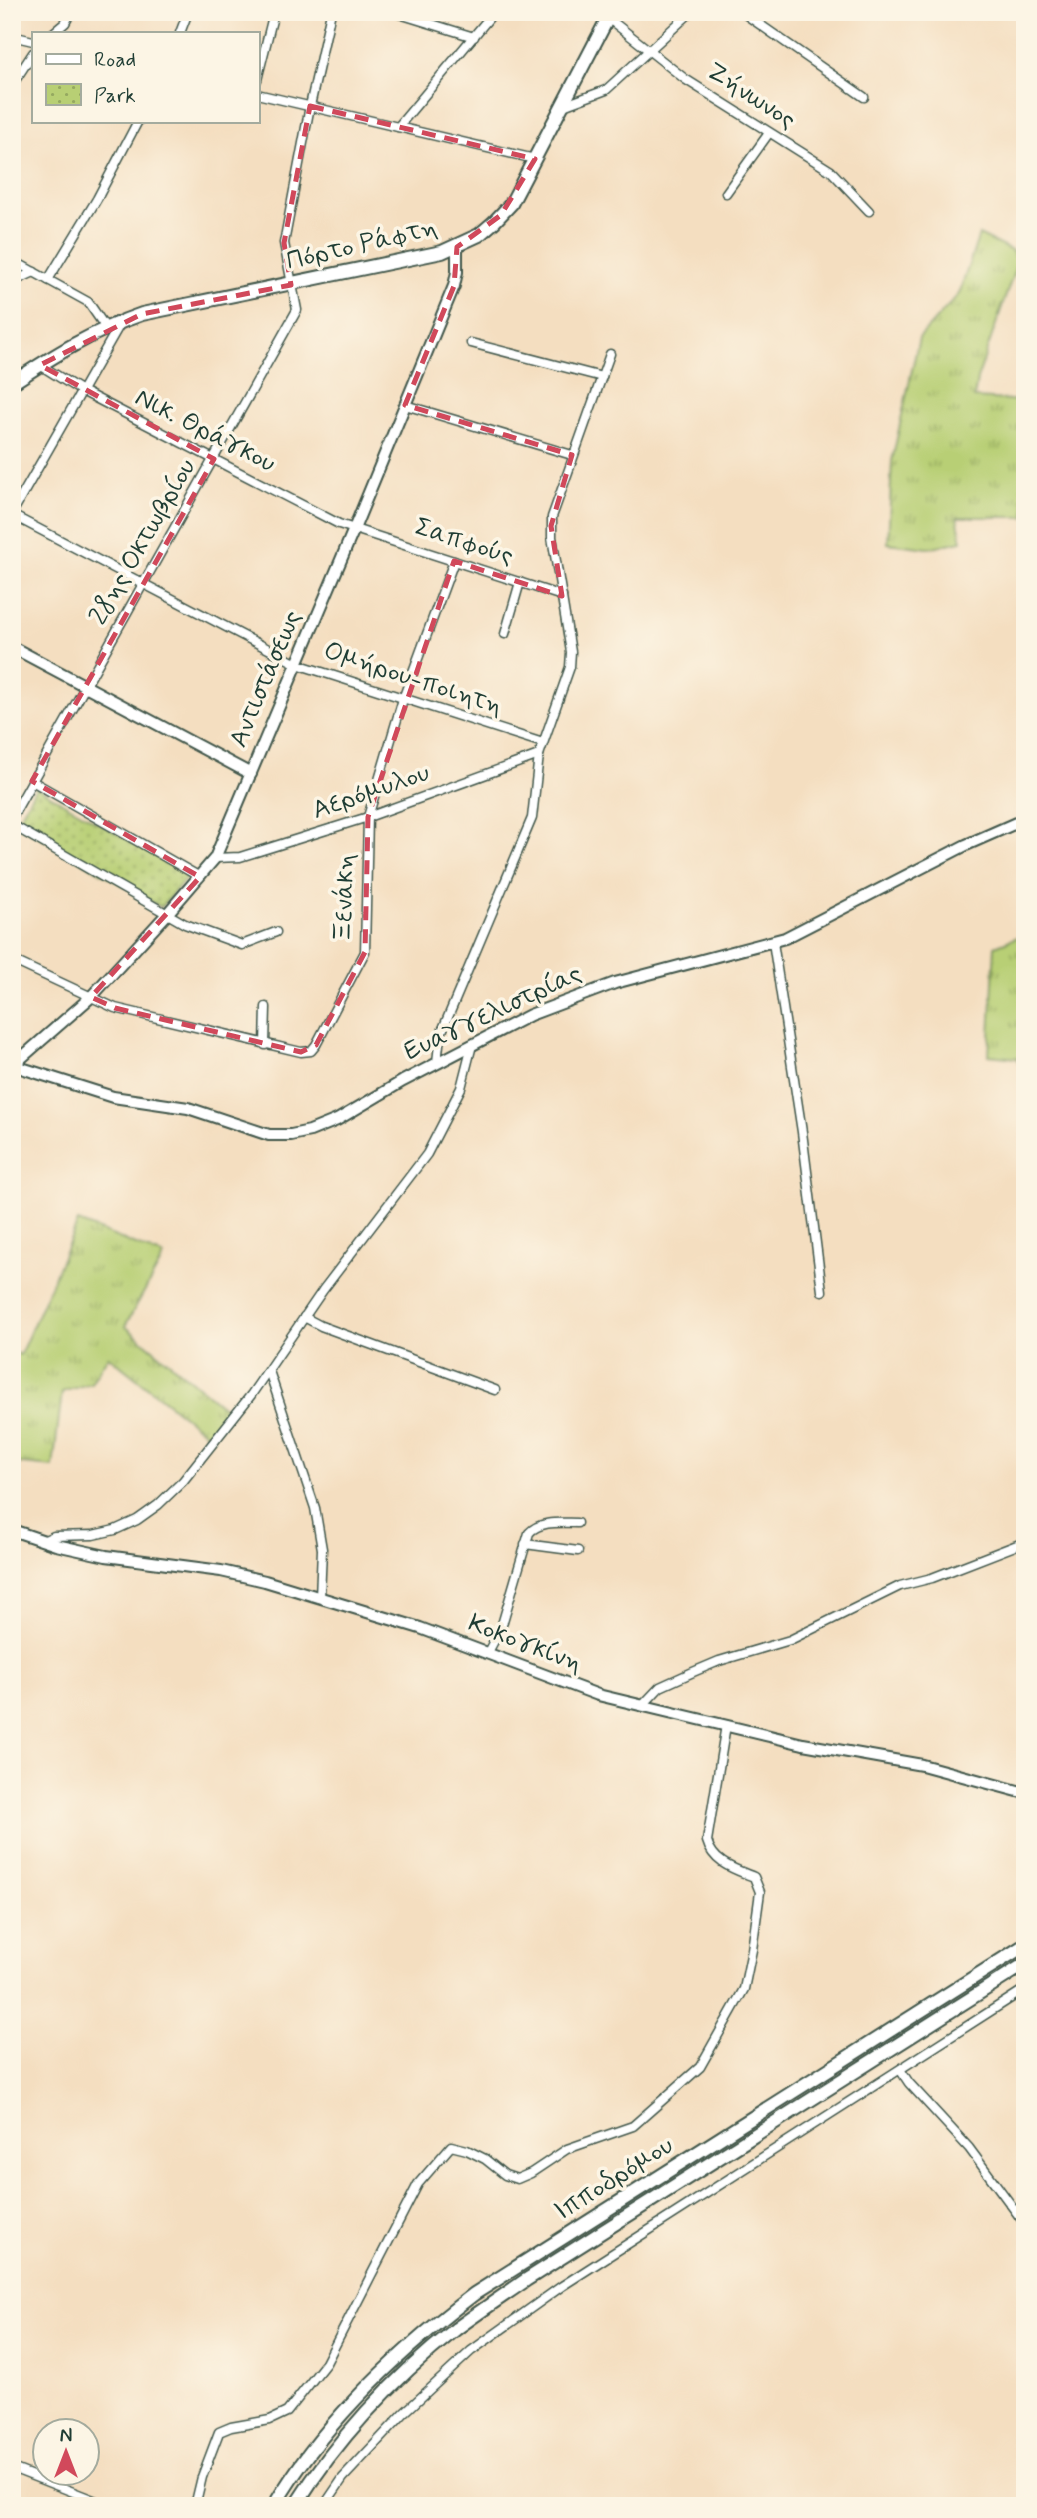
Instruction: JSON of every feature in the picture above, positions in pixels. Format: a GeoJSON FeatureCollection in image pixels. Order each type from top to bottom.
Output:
{"type":"FeatureCollection","features":[{"type":"Feature","properties":{"kind":"main road","name":"Πόρτο Ράφτη"},"geometry":{"type":"LineString","coordinates":[[12,383],[121,321],[151,312],[425,257],[457,247],[479,235],[501,215],[516,195],[610,15]]}},
{"type":"Feature","properties":{"kind":"main road","name":"Ιπποδρόμου"},"geometry":{"type":"LineString","coordinates":[[274,2506],[326,2432],[426,2331],[465,2302],[1025,1945]]}},
{"type":"Feature","properties":{"kind":"main road","name":"Ιπποδρόμου"},"geometry":{"type":"LineString","coordinates":[[295,2506],[347,2434],[398,2379],[456,2330],[526,2280],[1025,1964]]}},
{"type":"Feature","properties":{"kind":"street"},"geometry":{"type":"LineString","coordinates":[[54,32],[65,23],[71,12]]}},
{"type":"Feature","properties":{"kind":"street"},"geometry":{"type":"LineString","coordinates":[[180,32],[188,12]]}},
{"type":"Feature","properties":{"kind":"street"},"geometry":{"type":"LineString","coordinates":[[259,72],[274,12]]}},
{"type":"Feature","properties":{"kind":"street","name":"28ης Οκτωβρίου"},"geometry":{"type":"LineString","coordinates":[[12,817],[15,805],[32,781],[296,312],[284,243],[331,12]]}},
{"type":"Feature","properties":{"kind":"street"},"geometry":{"type":"LineString","coordinates":[[393,12],[425,16],[474,37]]}},
{"type":"Feature","properties":{"kind":"street"},"geometry":{"type":"LineString","coordinates":[[398,127],[494,12]]}},
{"type":"Feature","properties":{"kind":"street"},"geometry":{"type":"LineString","coordinates":[[563,106],[606,90],[691,12]]}},
{"type":"Feature","properties":{"kind":"street"},"geometry":{"type":"LineString","coordinates":[[742,12],[864,97]]}},
{"type":"Feature","properties":{"kind":"street","name":"Ζήνωνος"},"geometry":{"type":"LineString","coordinates":[[610,15],[685,79],[831,171],[869,211]]}},
{"type":"Feature","properties":{"kind":"street"},"geometry":{"type":"LineString","coordinates":[[12,37],[32,41]]}},
{"type":"Feature","properties":{"kind":"street"},"geometry":{"type":"LineString","coordinates":[[12,85],[32,55]]}},
{"type":"Feature","properties":{"kind":"street"},"geometry":{"type":"LineString","coordinates":[[259,94],[535,159]]}},
{"type":"Feature","properties":{"kind":"street"},"geometry":{"type":"LineString","coordinates":[[48,280],[97,199],[137,122]]}},
{"type":"Feature","properties":{"kind":"street"},"geometry":{"type":"LineString","coordinates":[[726,193],[769,134]]}},
{"type":"Feature","properties":{"kind":"street","name":"Αντιστάσεως"},"geometry":{"type":"LineString","coordinates":[[12,1065],[91,997],[215,858],[355,529],[454,286],[457,247]]}},
{"type":"Feature","properties":{"kind":"street"},"geometry":{"type":"LineString","coordinates":[[12,260],[88,302],[106,328]]}},
{"type":"Feature","properties":{"kind":"street"},"geometry":{"type":"LineString","coordinates":[[12,282],[34,272]]}},
{"type":"Feature","properties":{"kind":"street"},"geometry":{"type":"LineString","coordinates":[[12,514],[121,321]]}},
{"type":"Feature","properties":{"kind":"street"},"geometry":{"type":"LineString","coordinates":[[471,343],[602,377]]}},
{"type":"Feature","properties":{"kind":"street"},"geometry":{"type":"LineString","coordinates":[[437,1062],[440,1036],[532,818],[539,755],[570,667],[571,652],[551,526],[572,455],[610,354]]}},
{"type":"Feature","properties":{"kind":"street","name":"Νικ. Θράγκου"},"geometry":{"type":"LineString","coordinates":[[40,365],[80,390],[329,520],[355,529]]}},
{"type":"Feature","properties":{"kind":"street"},"geometry":{"type":"LineString","coordinates":[[405,405],[572,455]]}},
{"type":"Feature","properties":{"kind":"street","name":"Ομήρου-ποιητη"},"geometry":{"type":"LineString","coordinates":[[12,514],[297,664],[543,743]]}},
{"type":"Feature","properties":{"kind":"street","name":"Σαπφούς"},"geometry":{"type":"LineString","coordinates":[[355,529],[562,596]]}},
{"type":"Feature","properties":{"kind":"street","name":"Ξενάκη"},"geometry":{"type":"LineString","coordinates":[[265,1045],[301,1052],[311,1051],[365,952],[368,817],[403,699],[454,561]]}},
{"type":"Feature","properties":{"kind":"street"},"geometry":{"type":"LineString","coordinates":[[505,634],[520,582]]}},
{"type":"Feature","properties":{"kind":"street"},"geometry":{"type":"LineString","coordinates":[[12,647],[251,774]]}},
{"type":"Feature","properties":{"kind":"street","name":"Αερόμυλου"},"geometry":{"type":"LineString","coordinates":[[215,858],[240,857],[368,817],[539,755]]}},
{"type":"Feature","properties":{"kind":"street"},"geometry":{"type":"LineString","coordinates":[[32,781],[200,877]]}},
{"type":"Feature","properties":{"kind":"street","name":"Ευαγγελιστρίας"},"geometry":{"type":"LineString","coordinates":[[12,1065],[113,1097],[188,1108],[270,1135],[291,1135],[328,1124],[437,1062],[530,1014],[615,983],[785,938],[966,845],[1025,819]]}},
{"type":"Feature","properties":{"kind":"street"},"geometry":{"type":"LineString","coordinates":[[12,825],[185,924],[242,945],[276,932]]}},
{"type":"Feature","properties":{"kind":"street"},"geometry":{"type":"LineString","coordinates":[[773,942],[803,1132],[822,1291]]}},
{"type":"Feature","properties":{"kind":"street"},"geometry":{"type":"LineString","coordinates":[[12,960],[115,1008],[265,1045],[266,1007]]}},
{"type":"Feature","properties":{"kind":"street"},"geometry":{"type":"LineString","coordinates":[[45,1541],[54,1536],[93,1535],[115,1530],[137,1520],[158,1505],[183,1481],[269,1370],[304,1317],[427,1154],[461,1088],[472,1045]]}},
{"type":"Feature","properties":{"kind":"street"},"geometry":{"type":"LineString","coordinates":[[304,1317],[321,1326],[495,1390]]}},
{"type":"Feature","properties":{"kind":"street"},"geometry":{"type":"LineString","coordinates":[[269,1370],[304,1470],[317,1519],[323,1562],[320,1598]]}},
{"type":"Feature","properties":{"kind":"street"},"geometry":{"type":"LineString","coordinates":[[487,1654],[501,1628],[529,1533],[534,1527],[543,1524],[577,1523]]}},
{"type":"Feature","properties":{"kind":"street","name":"Κοκογκίνη"},"geometry":{"type":"LineString","coordinates":[[12,1530],[106,1556],[221,1571],[320,1598],[420,1628],[586,1692],[836,1751],[922,1765],[1025,1790]]}},
{"type":"Feature","properties":{"kind":"street"},"geometry":{"type":"LineString","coordinates":[[642,1706],[660,1687],[693,1672],[719,1661],[790,1640],[900,1586],[932,1578],[1025,1542]]}},
{"type":"Feature","properties":{"kind":"street"},"geometry":{"type":"LineString","coordinates":[[525,1544],[578,1551]]}},
{"type":"Feature","properties":{"kind":"street"},"geometry":{"type":"LineString","coordinates":[[195,2506],[202,2477],[219,2432],[231,2427],[270,2420],[288,2412],[326,2362],[418,2184],[451,2146],[467,2150],[485,2159],[505,2175],[517,2179],[567,2149],[633,2126],[700,2067],[744,1989],[760,1892],[754,1877],[716,1859],[710,1852],[707,1841],[726,1726]]}},
{"type":"Feature","properties":{"kind":"street"},"geometry":{"type":"LineString","coordinates":[[324,2506],[343,2478],[404,2413],[471,2351],[562,2286],[1025,1989]]}},
{"type":"Feature","properties":{"kind":"street"},"geometry":{"type":"LineString","coordinates":[[901,2071],[969,2148],[1025,2224]]}},
{"type":"Feature","properties":{"kind":"street"},"geometry":{"type":"LineString","coordinates":[[12,2468],[109,2506]]}},
{"type":"Feature","properties":{"kind":"highlighted area"},"geometry":{"type":"Polygon","coordinates":[[[310,106],[535,159],[501,215],[457,247],[454,286],[405,405],[572,455],[551,526],[562,596],[454,561],[368,817],[365,952],[316,1045],[301,1052],[115,1008],[91,997],[200,877],[32,781],[214,459],[40,365],[142,314],[291,285],[284,243],[310,106]]]}},
{"type":"Feature","properties":{"kind":"green space"},"geometry":{"type":"Polygon","coordinates":[[[979,235],[1020,255],[977,379],[974,398],[1025,401],[1025,517],[957,517],[962,541],[928,548],[888,543],[892,461],[919,338],[959,294],[979,235]]]}},
{"type":"Feature","properties":{"kind":"green space"},"geometry":{"type":"Polygon","coordinates":[[[36,787],[189,875],[161,907],[16,823],[36,787]]]}},
{"type":"Feature","properties":{"kind":"green space"},"geometry":{"type":"Polygon","coordinates":[[[1025,934],[1025,1100],[1022,1072],[1017,1058],[989,1055],[995,946],[1025,934]]]}},
{"type":"Feature","properties":{"kind":"green space"},"geometry":{"type":"Polygon","coordinates":[[[78,1222],[164,1256],[125,1326],[227,1410],[208,1435],[108,1356],[91,1383],[62,1392],[53,1467],[12,1463],[12,1351],[20,1355],[78,1222]]]}}]}
